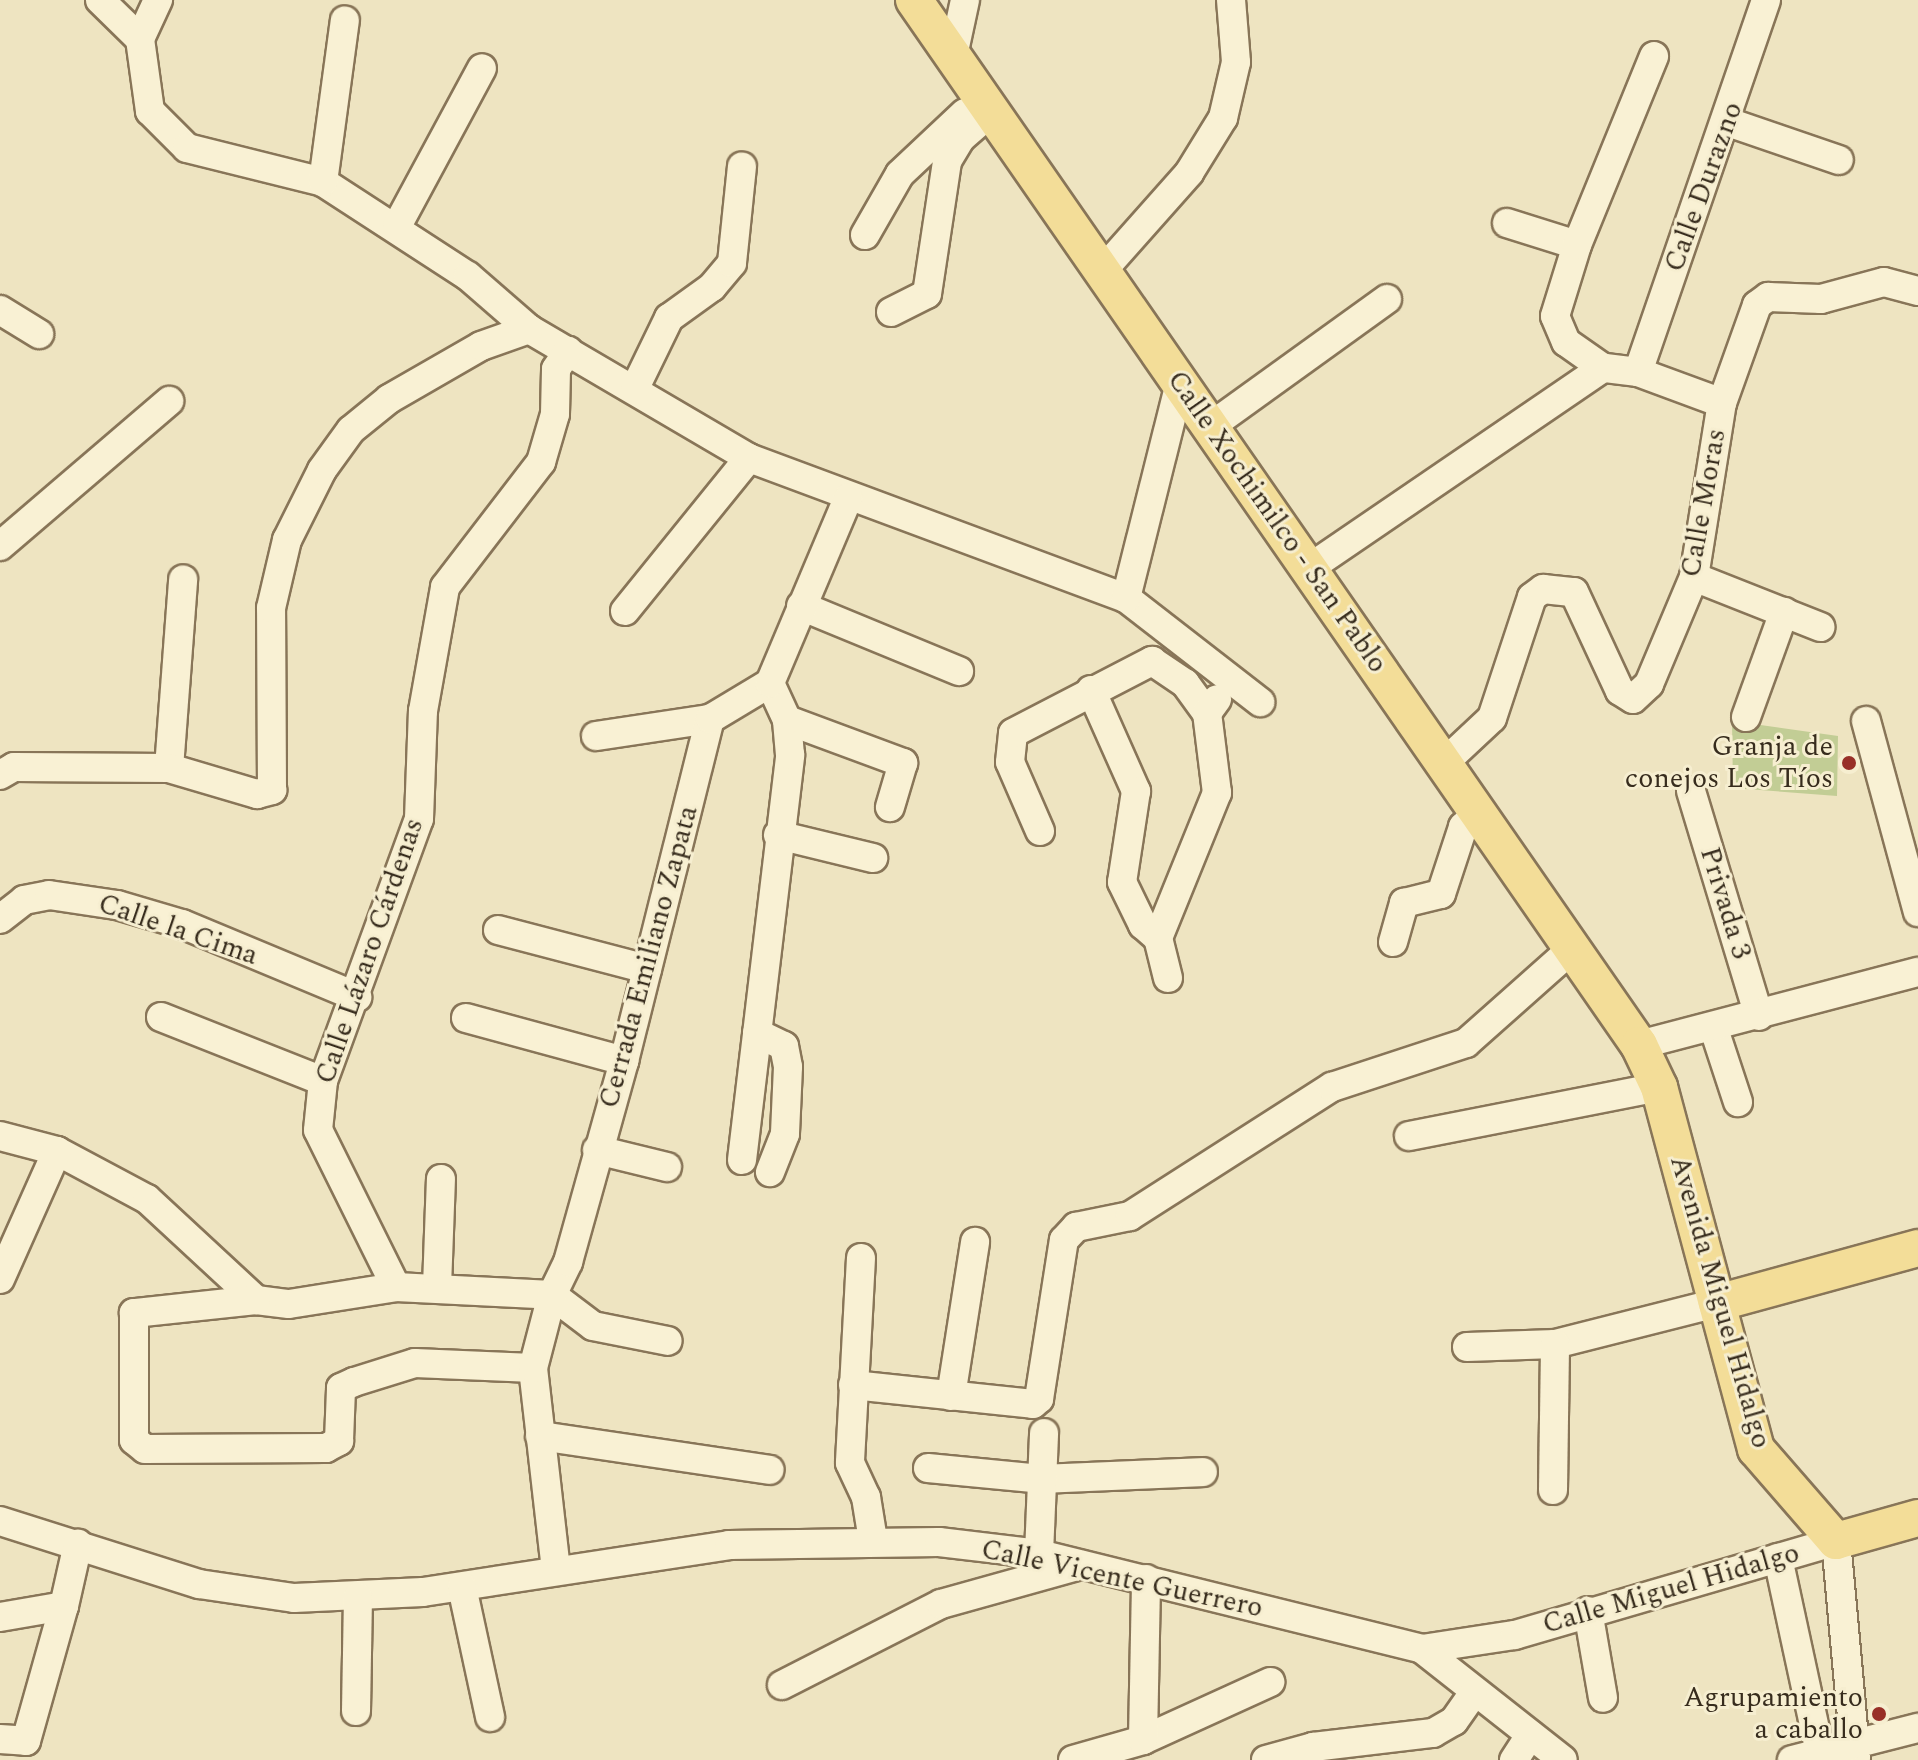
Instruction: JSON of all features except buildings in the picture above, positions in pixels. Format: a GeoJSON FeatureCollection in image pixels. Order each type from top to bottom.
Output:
{"type":"FeatureCollection","features":[{"type":"Feature","properties":{"kind":"main road","name":"Calle Xochimilco - San Pablo"},"geometry":{"type":"LineString","coordinates":[[914,0],[1445,762],[1475,815],[1573,948],[1639,1045]]}},
{"type":"Feature","properties":{"kind":"main road","name":"Avenida Miguel Hidalgo"},"geometry":{"type":"LineString","coordinates":[[1639,1045],[1659,1087],[1756,1449],[1836,1541]]}},
{"type":"Feature","properties":{"kind":"main road"},"geometry":{"type":"LineString","coordinates":[[1717,1303],[1918,1248]]}},
{"type":"Feature","properties":{"kind":"main road","name":"Calle Miguel Hidalgo"},"geometry":{"type":"LineString","coordinates":[[1836,1541],[1918,1518]]}},
{"type":"Feature","properties":{"kind":"street"},"geometry":{"type":"LineString","coordinates":[[100,0],[140,39]]}},
{"type":"Feature","properties":{"kind":"street"},"geometry":{"type":"LineString","coordinates":[[158,0],[140,39],[150,111],[187,148],[323,182],[397,226],[529,329],[635,388],[749,458],[848,498],[1126,598],[1230,682],[1260,702]]}},
{"type":"Feature","properties":{"kind":"street"},"geometry":{"type":"LineString","coordinates":[[953,56],[965,0]]}},
{"type":"Feature","properties":{"kind":"street"},"geometry":{"type":"LineString","coordinates":[[1103,270],[1189,173],[1223,118],[1236,62],[1231,0]]}},
{"type":"Feature","properties":{"kind":"street","name":"Calle Durazno"},"geometry":{"type":"LineString","coordinates":[[1638,372],[1728,122],[1766,0]]}},
{"type":"Feature","properties":{"kind":"street"},"geometry":{"type":"LineString","coordinates":[[323,182],[345,20]]}},
{"type":"Feature","properties":{"kind":"street"},"geometry":{"type":"LineString","coordinates":[[1507,223],[1577,245],[1654,56]]}},
{"type":"Feature","properties":{"kind":"street"},"geometry":{"type":"LineString","coordinates":[[397,226],[482,68]]}},
{"type":"Feature","properties":{"kind":"street"},"geometry":{"type":"LineString","coordinates":[[865,235],[900,174],[986,105]]}},
{"type":"Feature","properties":{"kind":"street"},"geometry":{"type":"LineString","coordinates":[[891,312],[927,294],[947,161],[986,105]]}},
{"type":"Feature","properties":{"kind":"street"},"geometry":{"type":"LineString","coordinates":[[1728,122],[1839,160]]}},
{"type":"Feature","properties":{"kind":"street"},"geometry":{"type":"LineString","coordinates":[[635,388],[669,318],[712,287],[732,263],[742,167]]}},
{"type":"Feature","properties":{"kind":"street","name":"Calle Moras"},"geometry":{"type":"LineString","coordinates":[[1445,762],[1492,718],[1506,691],[1532,597],[1543,589],[1574,592],[1620,691],[1633,699],[1649,684],[1694,577],[1722,403],[1638,372],[1603,368],[1566,342],[1555,316],[1577,245]]}},
{"type":"Feature","properties":{"kind":"street"},"geometry":{"type":"LineString","coordinates":[[1722,403],[1757,305],[1768,297],[1821,299],[1884,282],[1918,291]]}},
{"type":"Feature","properties":{"kind":"street"},"geometry":{"type":"LineString","coordinates":[[1211,426],[1387,299]]}},
{"type":"Feature","properties":{"kind":"street"},"geometry":{"type":"LineString","coordinates":[[0,310],[39,334]]}},
{"type":"Feature","properties":{"kind":"street"},"geometry":{"type":"LineString","coordinates":[[5,766],[169,768],[257,794],[272,790],[271,608],[287,540],[322,470],[351,430],[389,399],[481,346],[529,329]]}},
{"type":"Feature","properties":{"kind":"street","name":"Calle Lázaro Cárdenas"},"geometry":{"type":"LineString","coordinates":[[396,1287],[318,1130],[323,1081],[357,997],[419,819],[423,711],[445,587],[541,462],[555,414],[556,369],[568,351]]}},
{"type":"Feature","properties":{"kind":"street"},"geometry":{"type":"LineString","coordinates":[[1308,569],[1603,368]]}},
{"type":"Feature","properties":{"kind":"street"},"geometry":{"type":"LineString","coordinates":[[1126,598],[1180,383]]}},
{"type":"Feature","properties":{"kind":"street"},"geometry":{"type":"LineString","coordinates":[[0,546],[169,401]]}},
{"type":"Feature","properties":{"kind":"street"},"geometry":{"type":"LineString","coordinates":[[625,611],[749,458]]}},
{"type":"Feature","properties":{"kind":"street"},"geometry":{"type":"LineString","coordinates":[[596,736],[710,719],[770,683],[848,498]]}},
{"type":"Feature","properties":{"kind":"street"},"geometry":{"type":"LineString","coordinates":[[1694,577],[1820,627]]}},
{"type":"Feature","properties":{"kind":"street"},"geometry":{"type":"LineString","coordinates":[[169,768],[183,580]]}},
{"type":"Feature","properties":{"kind":"street"},"geometry":{"type":"LineString","coordinates":[[801,606],[959,671]]}},
{"type":"Feature","properties":{"kind":"street"},"geometry":{"type":"LineString","coordinates":[[1746,717],[1784,612]]}},
{"type":"Feature","properties":{"kind":"street"},"geometry":{"type":"LineString","coordinates":[[1040,831],[1009,746],[1013,733],[1042,714],[1152,661],[1185,683],[1207,713],[1217,793],[1158,938]]}},
{"type":"Feature","properties":{"kind":"street"},"geometry":{"type":"LineString","coordinates":[[1207,713],[1230,682]]}},
{"type":"Feature","properties":{"kind":"street"},"geometry":{"type":"LineString","coordinates":[[742,1160],[778,835],[790,755],[787,720],[770,683]]}},
{"type":"Feature","properties":{"kind":"street"},"geometry":{"type":"LineString","coordinates":[[1091,690],[1136,791],[1122,882],[1143,925],[1158,938],[1168,978]]}},
{"type":"Feature","properties":{"kind":"street","name":"Cerrada Emiliano Zapata"},"geometry":{"type":"LineString","coordinates":[[533,1368],[552,1295],[568,1262],[624,1061],[710,719]]}},
{"type":"Feature","properties":{"kind":"street"},"geometry":{"type":"LineString","coordinates":[[787,720],[903,763],[890,807]]}},
{"type":"Feature","properties":{"kind":"street"},"geometry":{"type":"LineString","coordinates":[[1866,721],[1918,912]]}},
{"type":"Feature","properties":{"kind":"street","name":"Privada 3"},"geometry":{"type":"LineString","coordinates":[[1691,791],[1759,1016]]}},
{"type":"Feature","properties":{"kind":"street"},"geometry":{"type":"LineString","coordinates":[[1393,942],[1404,903],[1441,894],[1463,827],[1475,815]]}},
{"type":"Feature","properties":{"kind":"street"},"geometry":{"type":"LineString","coordinates":[[778,835],[873,858]]}},
{"type":"Feature","properties":{"kind":"street","name":"Calle la Cima"},"geometry":{"type":"LineString","coordinates":[[0,919],[24,900],[49,895],[117,905],[357,997]]}},
{"type":"Feature","properties":{"kind":"street"},"geometry":{"type":"LineString","coordinates":[[498,930],[647,969]]}},
{"type":"Feature","properties":{"kind":"street"},"geometry":{"type":"LineString","coordinates":[[853,1385],[1021,1405],[1039,1399],[1064,1240],[1076,1227],[1130,1216],[1332,1087],[1466,1043],[1573,948]]}},
{"type":"Feature","properties":{"kind":"street"},"geometry":{"type":"LineString","coordinates":[[1639,1045],[1714,1029],[1918,972]]}},
{"type":"Feature","properties":{"kind":"street"},"geometry":{"type":"LineString","coordinates":[[161,1017],[323,1081]]}},
{"type":"Feature","properties":{"kind":"street"},"geometry":{"type":"LineString","coordinates":[[466,1018],[624,1061]]}},
{"type":"Feature","properties":{"kind":"street"},"geometry":{"type":"LineString","coordinates":[[1714,1029],[1738,1102]]}},
{"type":"Feature","properties":{"kind":"street"},"geometry":{"type":"LineString","coordinates":[[757,1033],[784,1046],[788,1067],[785,1134],[770,1172]]}},
{"type":"Feature","properties":{"kind":"street"},"geometry":{"type":"LineString","coordinates":[[1409,1136],[1659,1087]]}},
{"type":"Feature","properties":{"kind":"street"},"geometry":{"type":"LineString","coordinates":[[0,1136],[57,1151],[147,1199],[256,1300]]}},
{"type":"Feature","properties":{"kind":"street"},"geometry":{"type":"LineString","coordinates":[[597,1150],[667,1167]]}},
{"type":"Feature","properties":{"kind":"street"},"geometry":{"type":"LineString","coordinates":[[0,1279],[57,1151]]}},
{"type":"Feature","properties":{"kind":"street"},"geometry":{"type":"LineString","coordinates":[[437,1287],[441,1179]]}},
{"type":"Feature","properties":{"kind":"street"},"geometry":{"type":"LineString","coordinates":[[951,1396],[975,1242]]}},
{"type":"Feature","properties":{"kind":"street"},"geometry":{"type":"LineString","coordinates":[[861,1258],[851,1475],[866,1497],[873,1540]]}},
{"type":"Feature","properties":{"kind":"street"},"geometry":{"type":"LineString","coordinates":[[556,1570],[533,1368],[415,1363],[354,1382],[341,1388],[339,1441],[326,1448],[145,1449],[134,1440],[134,1313],[256,1300],[289,1304],[396,1287],[437,1287],[552,1295],[593,1326],[668,1341]]}},
{"type":"Feature","properties":{"kind":"street"},"geometry":{"type":"LineString","coordinates":[[1467,1347],[1555,1344],[1717,1303]]}},
{"type":"Feature","properties":{"kind":"street"},"geometry":{"type":"LineString","coordinates":[[1553,1490],[1555,1344]]}},
{"type":"Feature","properties":{"kind":"street"},"geometry":{"type":"LineString","coordinates":[[1039,1554],[1044,1433]]}},
{"type":"Feature","properties":{"kind":"street"},"geometry":{"type":"LineString","coordinates":[[540,1436],[769,1470]]}},
{"type":"Feature","properties":{"kind":"street"},"geometry":{"type":"LineString","coordinates":[[928,1468],[1043,1479],[1203,1472]]}},
{"type":"Feature","properties":{"kind":"street","name":"Calle Vicente Guerrero"},"geometry":{"type":"LineString","coordinates":[[0,1521],[199,1584],[294,1598],[358,1597],[462,1587],[729,1545],[873,1540],[1039,1554],[1422,1649],[1473,1694],[1563,1760]]}},
{"type":"Feature","properties":{"kind":"street"},"geometry":{"type":"LineString","coordinates":[[1836,1541],[1856,1753]]}},
{"type":"Feature","properties":{"kind":"street","name":"Calle Miguel Hidalgo"},"geometry":{"type":"LineString","coordinates":[[1422,1649],[1515,1635],[1588,1611],[1836,1541]]}},
{"type":"Feature","properties":{"kind":"street"},"geometry":{"type":"LineString","coordinates":[[22,1747],[64,1606],[78,1544]]}},
{"type":"Feature","properties":{"kind":"street"},"geometry":{"type":"LineString","coordinates":[[1778,1558],[1820,1753]]}},
{"type":"Feature","properties":{"kind":"street"},"geometry":{"type":"LineString","coordinates":[[782,1685],[941,1604],[1081,1565]]}},
{"type":"Feature","properties":{"kind":"street"},"geometry":{"type":"LineString","coordinates":[[1143,1740],[1146,1579]]}},
{"type":"Feature","properties":{"kind":"street"},"geometry":{"type":"LineString","coordinates":[[462,1587],[490,1717]]}},
{"type":"Feature","properties":{"kind":"street"},"geometry":{"type":"LineString","coordinates":[[356,1711],[358,1597]]}},
{"type":"Feature","properties":{"kind":"street"},"geometry":{"type":"LineString","coordinates":[[0,1617],[64,1606]]}},
{"type":"Feature","properties":{"kind":"street"},"geometry":{"type":"LineString","coordinates":[[1588,1611],[1603,1698]]}},
{"type":"Feature","properties":{"kind":"street"},"geometry":{"type":"LineString","coordinates":[[1073,1760],[1143,1740],[1270,1682]]}},
{"type":"Feature","properties":{"kind":"street"},"geometry":{"type":"LineString","coordinates":[[1266,1760],[1333,1752],[1433,1733],[1454,1721],[1473,1694]]}},
{"type":"Feature","properties":{"kind":"street"},"geometry":{"type":"LineString","coordinates":[[1792,1760],[1820,1753],[1856,1753],[1918,1728]]}},
{"type":"Feature","properties":{"kind":"street"},"geometry":{"type":"LineString","coordinates":[[1514,1760],[1530,1735]]}},
{"type":"Feature","properties":{"kind":"green space"},"geometry":{"type":"Polygon","coordinates":[[[1732,721],[1838,736],[1837,796],[1733,788],[1732,721]]]}},
{"type":"Feature","properties":{"kind":"place","name":"Granja de conejos Los Tíos"},"geometry":{"type":"Point","coordinates":[1849,763]}},
{"type":"Feature","properties":{"kind":"place","name":"Agrupamiento a caballo"},"geometry":{"type":"Point","coordinates":[1879,1714]}}]}
